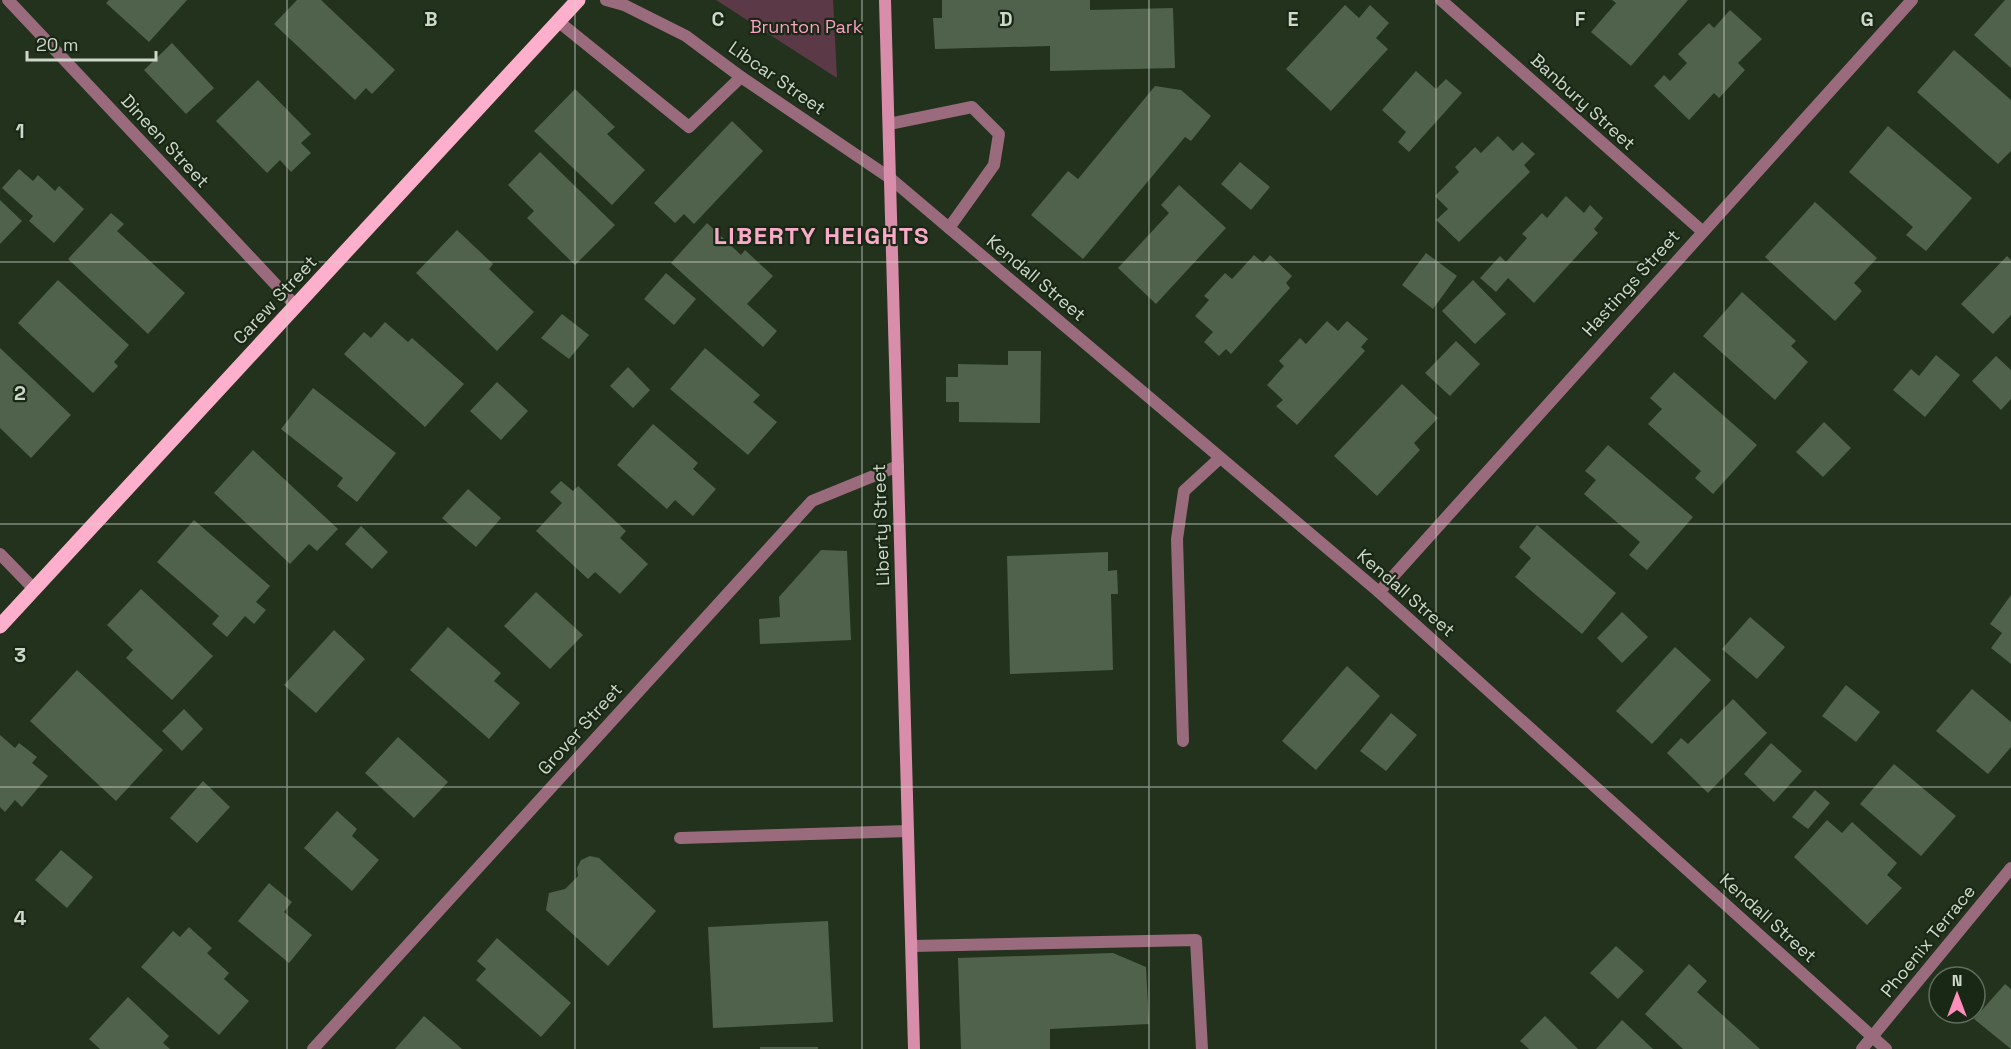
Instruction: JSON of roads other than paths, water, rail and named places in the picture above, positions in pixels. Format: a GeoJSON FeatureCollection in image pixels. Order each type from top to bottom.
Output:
{"type":"FeatureCollection","features":[{"type":"Feature","properties":{"kind":"main road","name":"Carew Street"},"geometry":{"type":"LineString","coordinates":[[0,626],[578,0]]}},
{"type":"Feature","properties":{"kind":"main road","name":"Liberty Street"},"geometry":{"type":"LineString","coordinates":[[885,0],[914,1049]]}},
{"type":"Feature","properties":{"kind":"street","name":"Dineen Street"},"geometry":{"type":"LineString","coordinates":[[8,0],[296,306]]}},
{"type":"Feature","properties":{"kind":"street","name":"Libcar Street"},"geometry":{"type":"LineString","coordinates":[[606,0],[624,5],[686,36],[741,77],[890,178]]}},
{"type":"Feature","properties":{"kind":"street","name":"Banbury Street"},"geometry":{"type":"LineString","coordinates":[[1441,0],[1702,231]]}},
{"type":"Feature","properties":{"kind":"street","name":"Hastings Street"},"geometry":{"type":"LineString","coordinates":[[1379,592],[1912,0]]}},
{"type":"Feature","properties":{"kind":"street"},"geometry":{"type":"LineString","coordinates":[[558,22],[689,127],[741,77]]}},
{"type":"Feature","properties":{"kind":"street"},"geometry":{"type":"LineString","coordinates":[[889,124],[972,107],[999,134],[994,165],[949,228]]}},
{"type":"Feature","properties":{"kind":"street","name":"Kendall Street"},"geometry":{"type":"LineString","coordinates":[[890,178],[1379,592],[1886,1049]]}},
{"type":"Feature","properties":{"kind":"street"},"geometry":{"type":"LineString","coordinates":[[1183,741],[1177,538],[1180,506],[1184,490],[1220,458]]}},
{"type":"Feature","properties":{"kind":"street","name":"Grover Street"},"geometry":{"type":"LineString","coordinates":[[312,1049],[812,501],[898,466]]}},
{"type":"Feature","properties":{"kind":"street"},"geometry":{"type":"LineString","coordinates":[[0,554],[34,589]]}},
{"type":"Feature","properties":{"kind":"street"},"geometry":{"type":"LineString","coordinates":[[680,838],[908,831]]}},
{"type":"Feature","properties":{"kind":"street","name":"Phoenix Terrace"},"geometry":{"type":"LineString","coordinates":[[1862,1049],[2011,868]]}},
{"type":"Feature","properties":{"kind":"street"},"geometry":{"type":"LineString","coordinates":[[912,946],[1196,940],[1202,1049]]}},
{"type":"Feature","properties":{"kind":"district","name":"LIBERTY HEIGHTS"},"geometry":{"type":"Point","coordinates":[822,236]}},
{"type":"Feature","properties":{"kind":"park label","name":"Brunton Park"},"geometry":{"type":"Point","coordinates":[806,27]}}]}
